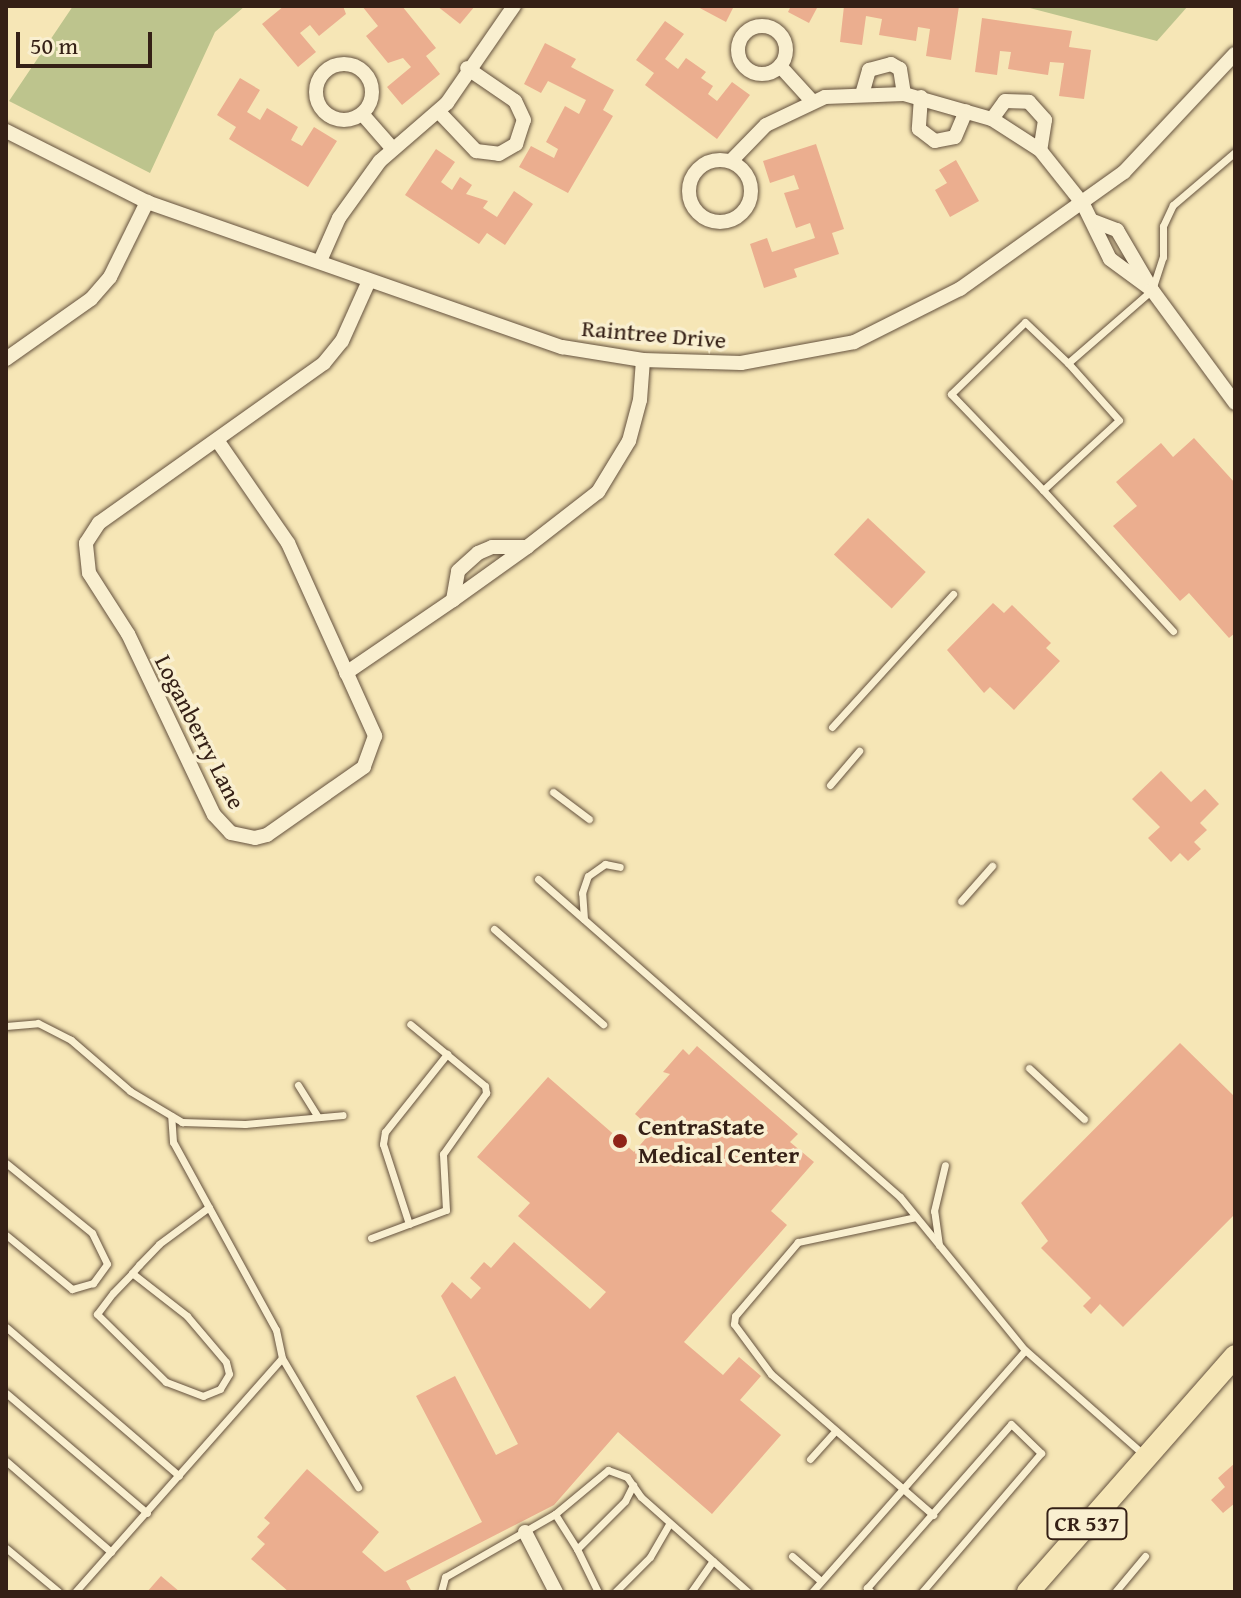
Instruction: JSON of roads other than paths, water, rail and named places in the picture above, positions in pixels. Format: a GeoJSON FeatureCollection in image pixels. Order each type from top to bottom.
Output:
{"type":"FeatureCollection","features":[{"type":"Feature","properties":{"kind":"main road","name":"CR 537"},"geometry":{"type":"LineString","coordinates":[[1028,1592],[1235,1356]]}},
{"type":"Feature","properties":{"kind":"street"},"geometry":{"type":"LineString","coordinates":[[320,261],[339,218],[392,148],[439,112],[467,68],[514,6]]}},
{"type":"Feature","properties":{"kind":"street","name":"Raintree Drive"},"geometry":{"type":"LineString","coordinates":[[6,131],[147,202],[562,347],[643,360],[741,363],[854,342],[960,289],[1083,204],[1164,134],[1235,54]]}},
{"type":"Feature","properties":{"kind":"street"},"geometry":{"type":"LineString","coordinates":[[353,64],[363,71],[371,90],[364,116],[333,118],[317,102],[317,81],[330,67],[353,64]]}},
{"type":"Feature","properties":{"kind":"street"},"geometry":{"type":"LineString","coordinates":[[863,91],[869,70],[891,64],[900,69],[904,94]]}},
{"type":"Feature","properties":{"kind":"street"},"geometry":{"type":"LineString","coordinates":[[780,66],[812,101]]}},
{"type":"Feature","properties":{"kind":"street"},"geometry":{"type":"LineString","coordinates":[[439,112],[476,151],[499,154],[516,144],[524,120],[515,101],[467,68]]}},
{"type":"Feature","properties":{"kind":"street"},"geometry":{"type":"LineString","coordinates":[[731,161],[748,178],[747,206],[731,220],[707,220],[690,201],[691,177],[710,160],[731,161],[766,125],[812,101],[863,91],[921,97],[992,119],[1040,150],[1083,204],[1093,221],[1099,244],[1119,270],[1152,290]]}},
{"type":"Feature","properties":{"kind":"street"},"geometry":{"type":"LineString","coordinates":[[921,97],[919,129],[935,141],[955,137],[966,111]]}},
{"type":"Feature","properties":{"kind":"street"},"geometry":{"type":"LineString","coordinates":[[992,119],[1005,101],[1029,102],[1045,120],[1040,150]]}},
{"type":"Feature","properties":{"kind":"street"},"geometry":{"type":"LineString","coordinates":[[364,116],[392,148]]}},
{"type":"Feature","properties":{"kind":"street"},"geometry":{"type":"LineString","coordinates":[[6,359],[91,299],[110,277],[147,202]]}},
{"type":"Feature","properties":{"kind":"street"},"geometry":{"type":"LineString","coordinates":[[1093,221],[1117,230],[1152,290],[1235,403]]}},
{"type":"Feature","properties":{"kind":"street","name":"Loganberry Lane"},"geometry":{"type":"LineString","coordinates":[[217,440],[288,543],[375,736],[364,767],[267,835],[243,837],[223,828],[150,687],[128,634],[85,558],[86,543],[99,523],[324,363],[342,341],[369,281]]}},
{"type":"Feature","properties":{"kind":"street"},"geometry":{"type":"LineString","coordinates":[[346,673],[577,512],[614,469],[638,411],[643,360]]}},
{"type":"Feature","properties":{"kind":"street"},"geometry":{"type":"LineString","coordinates":[[453,600],[458,571],[478,553],[492,547],[527,547]]}},
{"type":"Feature","properties":{"kind":"street"},"geometry":{"type":"LineString","coordinates":[[525,1532],[556,1592]]}},
{"type":"Feature","properties":{"kind":"lane"},"geometry":{"type":"LineString","coordinates":[[1068,363],[1152,290],[1163,257],[1163,226],[1173,205],[1235,152]]}},
{"type":"Feature","properties":{"kind":"lane"},"geometry":{"type":"LineString","coordinates":[[1043,490],[1119,420],[1068,363],[1025,322],[951,394],[1173,631]]}},
{"type":"Feature","properties":{"kind":"lane"},"geometry":{"type":"LineString","coordinates":[[832,727],[953,594]]}},
{"type":"Feature","properties":{"kind":"lane"},"geometry":{"type":"LineString","coordinates":[[830,785],[859,751]]}},
{"type":"Feature","properties":{"kind":"lane"},"geometry":{"type":"LineString","coordinates":[[553,792],[589,819]]}},
{"type":"Feature","properties":{"kind":"lane"},"geometry":{"type":"LineString","coordinates":[[584,919],[584,882],[605,864],[620,867]]}},
{"type":"Feature","properties":{"kind":"lane"},"geometry":{"type":"LineString","coordinates":[[961,901],[992,866]]}},
{"type":"Feature","properties":{"kind":"lane"},"geometry":{"type":"LineString","coordinates":[[538,879],[900,1197],[1025,1350],[1146,1456]]}},
{"type":"Feature","properties":{"kind":"lane"},"geometry":{"type":"LineString","coordinates":[[494,929],[603,1024]]}},
{"type":"Feature","properties":{"kind":"lane"},"geometry":{"type":"LineString","coordinates":[[6,1026],[38,1023],[71,1040],[130,1091],[182,1122],[245,1124],[343,1115]]}},
{"type":"Feature","properties":{"kind":"lane"},"geometry":{"type":"LineString","coordinates":[[371,1238],[449,1206],[443,1154],[486,1093],[447,1054],[410,1024]]}},
{"type":"Feature","properties":{"kind":"lane"},"geometry":{"type":"LineString","coordinates":[[409,1224],[383,1144],[385,1132],[447,1054]]}},
{"type":"Feature","properties":{"kind":"lane"},"geometry":{"type":"LineString","coordinates":[[1029,1068],[1084,1119]]}},
{"type":"Feature","properties":{"kind":"lane"},"geometry":{"type":"LineString","coordinates":[[298,1085],[317,1116]]}},
{"type":"Feature","properties":{"kind":"lane"},"geometry":{"type":"LineString","coordinates":[[171,1116],[173,1142],[276,1330],[282,1358],[358,1487]]}},
{"type":"Feature","properties":{"kind":"lane"},"geometry":{"type":"LineString","coordinates":[[6,1163],[92,1233],[107,1264],[93,1283],[72,1289],[6,1235]]}},
{"type":"Feature","properties":{"kind":"lane"},"geometry":{"type":"LineString","coordinates":[[940,1248],[934,1211],[945,1165]]}},
{"type":"Feature","properties":{"kind":"lane"},"geometry":{"type":"LineString","coordinates":[[132,1273],[187,1316],[226,1362],[229,1374],[220,1389],[203,1396],[183,1391],[105,1327],[97,1314],[132,1273],[159,1244],[209,1207]]}},
{"type":"Feature","properties":{"kind":"lane"},"geometry":{"type":"LineString","coordinates":[[916,1217],[798,1242],[735,1316],[734,1330],[771,1374],[933,1515]]}},
{"type":"Feature","properties":{"kind":"lane"},"geometry":{"type":"LineString","coordinates":[[6,1327],[179,1476]]}},
{"type":"Feature","properties":{"kind":"lane"},"geometry":{"type":"LineString","coordinates":[[812,1592],[1025,1350]]}},
{"type":"Feature","properties":{"kind":"lane"},"geometry":{"type":"LineString","coordinates":[[75,1592],[282,1358]]}},
{"type":"Feature","properties":{"kind":"lane"},"geometry":{"type":"LineString","coordinates":[[6,1393],[147,1513]]}},
{"type":"Feature","properties":{"kind":"lane"},"geometry":{"type":"LineString","coordinates":[[871,1592],[867,1588],[1011,1424],[1041,1453],[922,1592]]}},
{"type":"Feature","properties":{"kind":"lane"},"geometry":{"type":"LineString","coordinates":[[810,1459],[835,1431]]}},
{"type":"Feature","properties":{"kind":"lane"},"geometry":{"type":"LineString","coordinates":[[6,1461],[111,1552]]}},
{"type":"Feature","properties":{"kind":"lane"},"geometry":{"type":"LineString","coordinates":[[441,1592],[445,1577],[555,1514],[608,1470],[619,1471],[670,1523],[748,1592]]}},
{"type":"Feature","properties":{"kind":"lane"},"geometry":{"type":"LineString","coordinates":[[577,1549],[625,1501],[633,1485]]}},
{"type":"Feature","properties":{"kind":"lane"},"geometry":{"type":"LineString","coordinates":[[555,1514],[598,1592]]}},
{"type":"Feature","properties":{"kind":"lane"},"geometry":{"type":"LineString","coordinates":[[615,1592],[650,1557],[670,1523]]}},
{"type":"Feature","properties":{"kind":"lane"},"geometry":{"type":"LineString","coordinates":[[6,1548],[59,1592]]}},
{"type":"Feature","properties":{"kind":"lane"},"geometry":{"type":"LineString","coordinates":[[792,1556],[821,1581]]}},
{"type":"Feature","properties":{"kind":"lane"},"geometry":{"type":"LineString","coordinates":[[1115,1592],[1145,1556]]}},
{"type":"Feature","properties":{"kind":"lane"},"geometry":{"type":"LineString","coordinates":[[691,1592],[713,1561]]}},
{"type":"Feature","properties":{"kind":"place","name":"CentraState Medical Center"},"geometry":{"type":"Point","coordinates":[620,1141]}}]}
